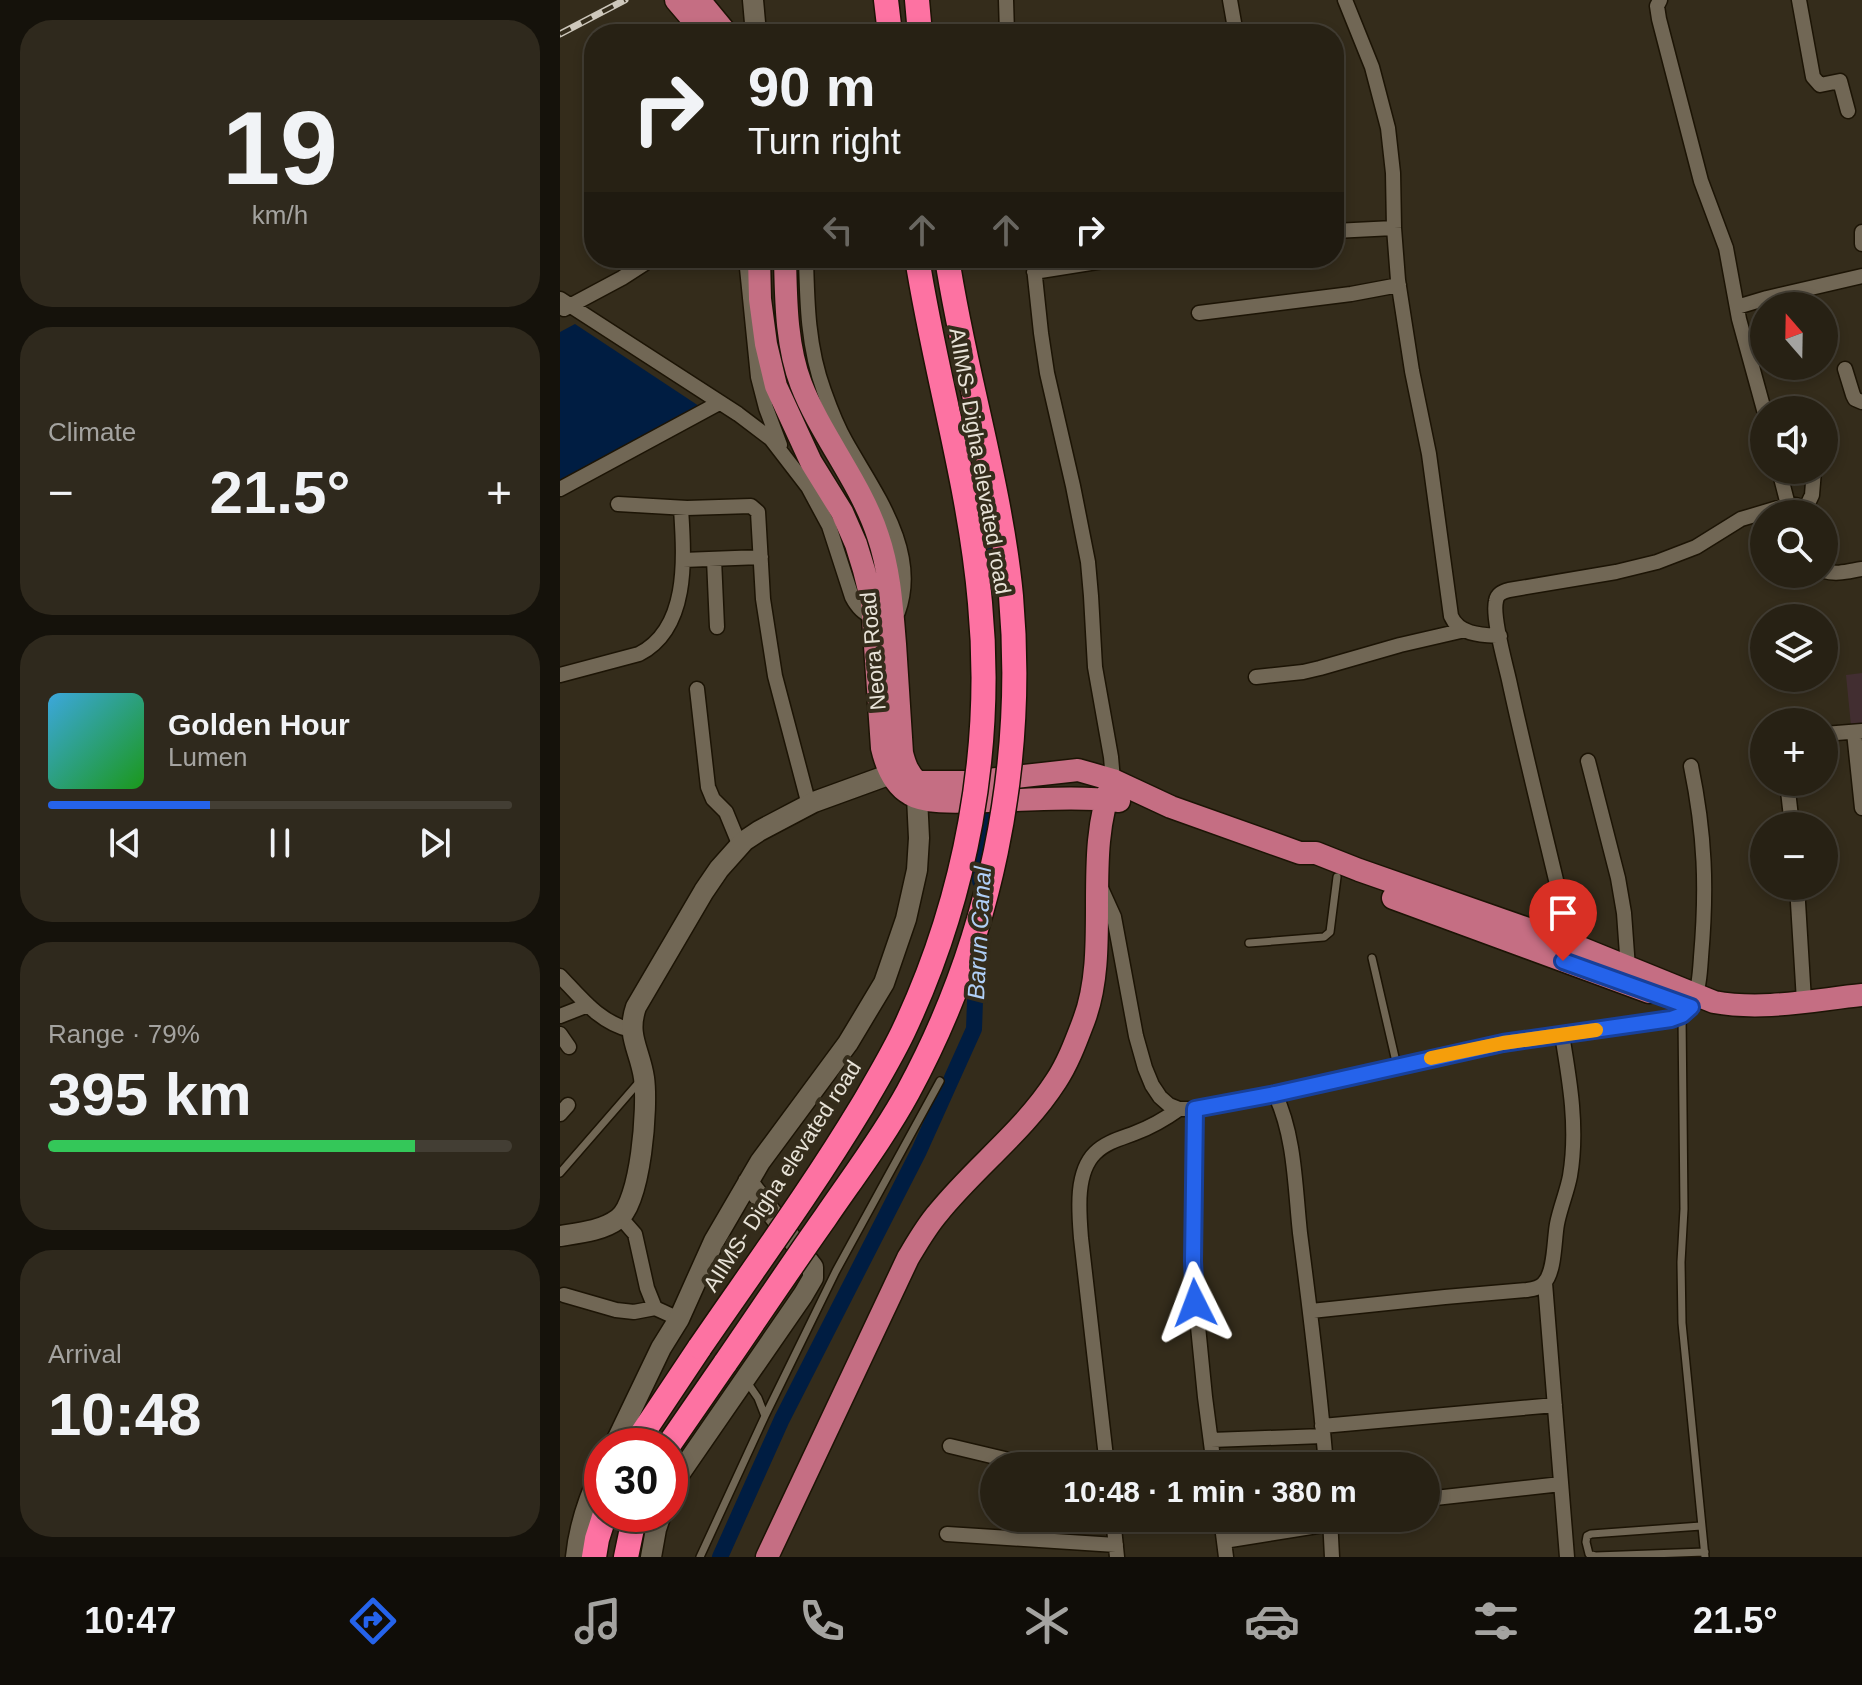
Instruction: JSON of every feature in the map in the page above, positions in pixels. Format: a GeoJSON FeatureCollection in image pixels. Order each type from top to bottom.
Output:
{"type":"FeatureCollection","features":[{"type":"Feature","properties":{"kind":"highway"},"geometry":{"type":"LineString","coordinates":[[886,0],[889,24]]}},
{"type":"Feature","properties":{"kind":"highway"},"geometry":{"type":"LineString","coordinates":[[917,0],[919,24]]}},
{"type":"Feature","properties":{"kind":"highway","name":"AIIMS- Digha elevated road"},"geometry":{"type":"LineString","coordinates":[[646,1428],[822,1169],[872,1089],[925,981],[958,880],[980,756],[984,648],[970,526],[919,268]]}},
{"type":"Feature","properties":{"kind":"highway","name":"AIIMS- Digha elevated road"},"geometry":{"type":"LineString","coordinates":[[684,1428],[735,1370],[907,1093],[955,992],[988,888],[1000,833],[1010,756],[1014,705],[1011,598],[1004,536],[949,268]]}},
{"type":"Feature","properties":{"kind":"highway"},"geometry":{"type":"LineString","coordinates":[[594,1557],[599,1532]]}},
{"type":"Feature","properties":{"kind":"highway"},"geometry":{"type":"LineString","coordinates":[[626,1557],[631,1532]]}},
{"type":"Feature","properties":{"kind":"main road"},"geometry":{"type":"LineString","coordinates":[[676,0],[696,24]]}},
{"type":"Feature","properties":{"kind":"main road"},"geometry":{"type":"LineString","coordinates":[[699,0],[719,24]]}},
{"type":"Feature","properties":{"kind":"main road","name":"Neora Road"},"geometry":{"type":"LineString","coordinates":[[759,268],[766,344],[776,386],[811,462],[842,512],[882,608]]}},
{"type":"Feature","properties":{"kind":"main road","name":"Neora Road"},"geometry":{"type":"LineString","coordinates":[[786,268],[791,344],[801,384],[864,501],[878,534],[886,564],[882,608]]}},
{"type":"Feature","properties":{"kind":"main road"},"geometry":{"type":"LineString","coordinates":[[767,1557],[908,1258],[939,1211],[1019,1128],[1057,1080],[1085,1017],[1092,988],[1100,792],[1078,770],[969,791],[944,802],[909,794],[898,770],[902,753],[882,608]]}},
{"type":"Feature","properties":{"kind":"main road"},"geometry":{"type":"LineString","coordinates":[[898,770],[917,782],[969,791],[1100,792],[1171,807],[1300,853],[1316,853],[1571,944],[1628,968],[1689,1006],[1714,1002],[1734,1006],[1765,1006],[1862,995]]}},
{"type":"Feature","properties":{"kind":"main road"},"geometry":{"type":"LineString","coordinates":[[1300,853],[1311,865],[1337,877],[1689,1006],[1731,1017],[1764,1018],[1862,1007]]}},
{"type":"Feature","properties":{"kind":"street"},"geometry":{"type":"LineString","coordinates":[[753,0],[755,24]]}},
{"type":"Feature","properties":{"kind":"street"},"geometry":{"type":"LineString","coordinates":[[1006,0],[1007,24]]}},
{"type":"Feature","properties":{"kind":"street"},"geometry":{"type":"LineString","coordinates":[[1230,0],[1234,24]]}},
{"type":"Feature","properties":{"kind":"street"},"geometry":{"type":"LineString","coordinates":[[1345,0],[1372,67],[1388,128],[1399,285],[1429,454],[1451,616],[1454,624],[1465,630],[1500,636]]}},
{"type":"Feature","properties":{"kind":"street"},"geometry":{"type":"LineString","coordinates":[[1660,0],[1657,6],[1659,19],[1701,181],[1726,248],[1737,307],[1760,396]]}},
{"type":"Feature","properties":{"kind":"street"},"geometry":{"type":"LineString","coordinates":[[1799,0],[1813,77],[1820,85],[1840,81],[1848,111]]}},
{"type":"Feature","properties":{"kind":"street"},"geometry":{"type":"LineString","coordinates":[[1344,230],[1394,228]]}},
{"type":"Feature","properties":{"kind":"street"},"geometry":{"type":"LineString","coordinates":[[1862,232],[1862,244]]}},
{"type":"Feature","properties":{"kind":"street"},"geometry":{"type":"LineString","coordinates":[[563,305],[634,268]]}},
{"type":"Feature","properties":{"kind":"street"},"geometry":{"type":"LineString","coordinates":[[747,268],[758,377],[783,453]]}},
{"type":"Feature","properties":{"kind":"street"},"geometry":{"type":"LineString","coordinates":[[563,305],[771,439],[808,487],[829,526],[857,607],[864,614],[882,608],[898,612],[904,598],[900,550],[892,525],[844,437],[824,391],[813,355],[806,268]]}},
{"type":"Feature","properties":{"kind":"street"},"geometry":{"type":"LineString","coordinates":[[1034,268],[1047,373],[1088,562],[1095,667],[1111,757],[1100,792]]}},
{"type":"Feature","properties":{"kind":"street"},"geometry":{"type":"LineString","coordinates":[[1737,307],[1862,276]]}},
{"type":"Feature","properties":{"kind":"street"},"geometry":{"type":"LineString","coordinates":[[1199,313],[1399,285]]}},
{"type":"Feature","properties":{"kind":"street"},"geometry":{"type":"LineString","coordinates":[[1845,369],[1855,399],[1862,402]]}},
{"type":"Feature","properties":{"kind":"street"},"geometry":{"type":"LineString","coordinates":[[560,489],[719,403]]}},
{"type":"Feature","properties":{"kind":"street"},"geometry":{"type":"LineString","coordinates":[[618,504],[681,508],[746,505],[755,508],[760,518],[763,599],[775,676],[809,805]]}},
{"type":"Feature","properties":{"kind":"street"},"geometry":{"type":"LineString","coordinates":[[560,675],[639,654],[656,643],[664,632],[677,603],[683,560],[681,508]]}},
{"type":"Feature","properties":{"kind":"street"},"geometry":{"type":"LineString","coordinates":[[1571,944],[1500,636],[1495,604],[1497,597],[1501,592],[1523,587],[1657,562],[1696,547],[1750,516]]}},
{"type":"Feature","properties":{"kind":"street"},"geometry":{"type":"LineString","coordinates":[[683,560],[761,557]]}},
{"type":"Feature","properties":{"kind":"street"},"geometry":{"type":"LineString","coordinates":[[714,559],[717,627]]}},
{"type":"Feature","properties":{"kind":"street"},"geometry":{"type":"LineString","coordinates":[[1838,573],[1862,569]]}},
{"type":"Feature","properties":{"kind":"street"},"geometry":{"type":"LineString","coordinates":[[1256,677],[1303,672],[1465,630]]}},
{"type":"Feature","properties":{"kind":"street"},"geometry":{"type":"LineString","coordinates":[[697,689],[708,787],[713,799],[726,812],[740,846]]}},
{"type":"Feature","properties":{"kind":"street"},"geometry":{"type":"LineString","coordinates":[[1838,733],[1858,732],[1862,808]]}},
{"type":"Feature","properties":{"kind":"street"},"geometry":{"type":"LineString","coordinates":[[1588,761],[1618,878],[1628,968]]}},
{"type":"Feature","properties":{"kind":"street"},"geometry":{"type":"LineString","coordinates":[[1096,879],[1114,917],[1145,1068],[1160,1097],[1179,1109],[1195,1109],[1275,1094],[1503,1043],[1671,1019],[1689,1006],[1703,935],[1705,864],[1691,766]]}},
{"type":"Feature","properties":{"kind":"street"},"geometry":{"type":"LineString","coordinates":[[560,1236],[608,1225],[621,1218],[633,1197],[646,1113],[644,1077],[631,1030],[632,1017],[693,908],[719,869],[759,831],[809,805],[898,770]]}},
{"type":"Feature","properties":{"kind":"street"},"geometry":{"type":"LineString","coordinates":[[623,1428],[661,1348],[679,1319],[714,1241],[748,1182],[848,1043],[884,983],[906,919],[917,870],[917,797]]}},
{"type":"Feature","properties":{"kind":"street"},"geometry":{"type":"LineString","coordinates":[[1798,900],[1804,1001]]}},
{"type":"Feature","properties":{"kind":"street"},"geometry":{"type":"LineString","coordinates":[[560,976],[611,1024],[631,1030]]}},
{"type":"Feature","properties":{"kind":"street"},"geometry":{"type":"LineString","coordinates":[[560,1016],[588,1005]]}},
{"type":"Feature","properties":{"kind":"street"},"geometry":{"type":"LineString","coordinates":[[560,1034],[569,1047]]}},
{"type":"Feature","properties":{"kind":"street"},"geometry":{"type":"LineString","coordinates":[[1311,1311],[1527,1290],[1545,1283],[1550,1274],[1557,1222],[1570,1176],[1573,1149],[1571,1099],[1562,1035]]}},
{"type":"Feature","properties":{"kind":"street"},"geometry":{"type":"LineString","coordinates":[[1275,1094],[1289,1140],[1325,1452]]}},
{"type":"Feature","properties":{"kind":"street"},"geometry":{"type":"LineString","coordinates":[[1105,1452],[1081,1238],[1082,1179],[1096,1152],[1163,1121],[1179,1109]]}},
{"type":"Feature","properties":{"kind":"street"},"geometry":{"type":"LineString","coordinates":[[1195,1109],[1194,1286],[1212,1452]]}},
{"type":"Feature","properties":{"kind":"street"},"geometry":{"type":"LineString","coordinates":[[688,1457],[735,1370],[803,1295],[813,1278],[813,1267],[748,1182]]}},
{"type":"Feature","properties":{"kind":"street"},"geometry":{"type":"LineString","coordinates":[[621,1218],[635,1234],[647,1288],[655,1308]]}},
{"type":"Feature","properties":{"kind":"street"},"geometry":{"type":"LineString","coordinates":[[1545,1283],[1567,1557]]}},
{"type":"Feature","properties":{"kind":"street"},"geometry":{"type":"LineString","coordinates":[[564,1295],[616,1310],[634,1312],[655,1308],[679,1319]]}},
{"type":"Feature","properties":{"kind":"street"},"geometry":{"type":"LineString","coordinates":[[1211,1440],[1555,1405]]}},
{"type":"Feature","properties":{"kind":"street"},"geometry":{"type":"LineString","coordinates":[[950,1446],[980,1453]]}},
{"type":"Feature","properties":{"kind":"street"},"geometry":{"type":"LineString","coordinates":[[1440,1497],[1561,1484]]}},
{"type":"Feature","properties":{"kind":"street"},"geometry":{"type":"LineString","coordinates":[[576,1557],[584,1517]]}},
{"type":"Feature","properties":{"kind":"street"},"geometry":{"type":"LineString","coordinates":[[651,1557],[655,1532]]}},
{"type":"Feature","properties":{"kind":"street"},"geometry":{"type":"LineString","coordinates":[[1223,1532],[1226,1557]]}},
{"type":"Feature","properties":{"kind":"street"},"geometry":{"type":"LineString","coordinates":[[1224,1541],[1272,1532]]}},
{"type":"Feature","properties":{"kind":"street"},"geometry":{"type":"LineString","coordinates":[[1331,1532],[1332,1557]]}},
{"type":"Feature","properties":{"kind":"street"},"geometry":{"type":"LineString","coordinates":[[947,1534],[1117,1551]]}},
{"type":"Feature","properties":{"kind":"lane"},"geometry":{"type":"LineString","coordinates":[[1249,943],[1324,937],[1330,932],[1337,877]]}},
{"type":"Feature","properties":{"kind":"lane"},"geometry":{"type":"LineString","coordinates":[[1372,958],[1397,1066]]}},
{"type":"Feature","properties":{"kind":"lane"},"geometry":{"type":"LineString","coordinates":[[1689,1006],[1682,1323],[1705,1555],[1596,1556],[1586,1549],[1587,1536],[1591,1534],[1701,1526]]}},
{"type":"Feature","properties":{"kind":"lane"},"geometry":{"type":"LineString","coordinates":[[560,1173],[644,1077]]}},
{"type":"Feature","properties":{"kind":"lane"},"geometry":{"type":"LineString","coordinates":[[700,1557],[836,1271],[940,1081]]}},
{"type":"Feature","properties":{"kind":"lane"},"geometry":{"type":"LineString","coordinates":[[735,1370],[758,1398],[765,1416]]}},
{"type":"Feature","properties":{"kind":"shaded area"},"geometry":{"type":"Polygon","coordinates":[[[1862,673],[1862,735],[1852,736],[1846,675],[1862,673]]]}},
{"type":"Feature","properties":{"kind":"water"},"geometry":{"type":"Polygon","coordinates":[[[575,324],[705,410],[560,480],[560,332],[575,324]]]}},
{"type":"Feature","properties":{"kind":"waterway","name":"Barun Canal"},"geometry":{"type":"LineString","coordinates":[[976,494],[986,537],[987,574]]}},
{"type":"Feature","properties":{"kind":"waterway","name":"Barun Canal"},"geometry":{"type":"LineString","coordinates":[[980,881],[986,793]]}},
{"type":"Feature","properties":{"kind":"waterway","name":"Barun Canal"},"geometry":{"type":"LineString","coordinates":[[720,1557],[782,1419],[919,1151],[974,1029],[977,945]]}},
{"type":"Feature","properties":{"kind":"railway"},"geometry":{"type":"LineString","coordinates":[[560,34],[625,0]]}},
{"type":"Feature","properties":{"kind":"slow traffic"},"geometry":{"type":"LineString","coordinates":[[1431,1058],[1503,1043],[1596,1030]]}},
{"type":"Feature","properties":{"kind":"route"},"geometry":{"type":"LineString","coordinates":[[1195,1303],[1195,1109],[1503,1043],[1671,1019],[1691,1007],[1563,961]]}}]}
